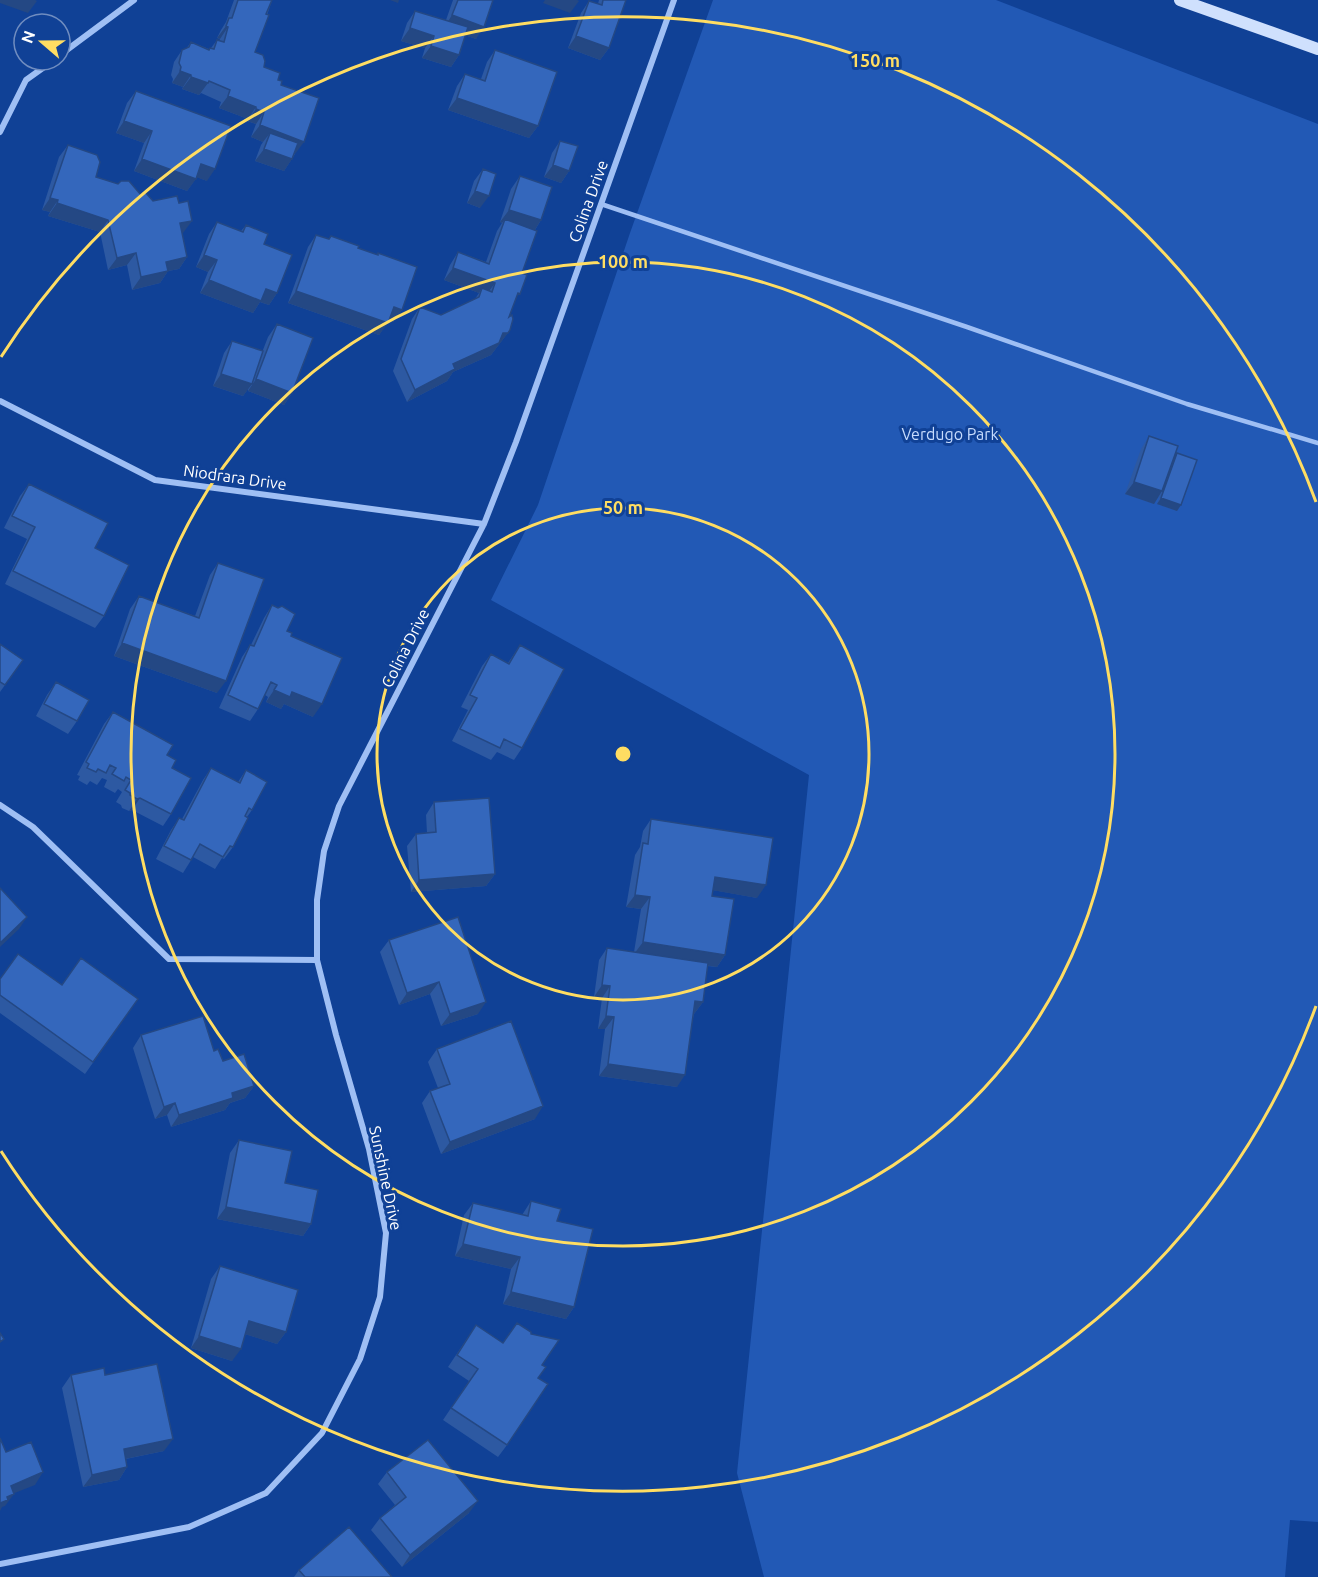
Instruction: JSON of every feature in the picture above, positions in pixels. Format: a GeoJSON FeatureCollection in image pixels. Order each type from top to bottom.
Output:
{"type":"FeatureCollection","features":[{"type":"Feature","properties":{"kind":"main road"},"geometry":{"type":"LineString","coordinates":[[1180,0],[1318,49]]}},
{"type":"Feature","properties":{"kind":"street"},"geometry":{"type":"LineString","coordinates":[[72,46],[134,0]]}},
{"type":"Feature","properties":{"kind":"street","name":"Colina Drive"},"geometry":{"type":"LineString","coordinates":[[317,960],[317,900],[324,851],[339,806],[484,524],[516,442],[674,0]]}},
{"type":"Feature","properties":{"kind":"street"},"geometry":{"type":"LineString","coordinates":[[0,132],[26,80],[37,72]]}},
{"type":"Feature","properties":{"kind":"street","name":"Niodrara Drive"},"geometry":{"type":"LineString","coordinates":[[0,401],[155,480],[484,524]]}},
{"type":"Feature","properties":{"kind":"street"},"geometry":{"type":"LineString","coordinates":[[0,805],[33,827],[169,958],[317,960]]}},
{"type":"Feature","properties":{"kind":"street","name":"Sunshine Drive"},"geometry":{"type":"LineString","coordinates":[[0,1564],[189,1527],[266,1493],[322,1433],[360,1359],[380,1297],[386,1233],[369,1149],[317,960]]}},
{"type":"Feature","properties":{"kind":"lane"},"geometry":{"type":"LineString","coordinates":[[601,204],[968,327],[1187,404],[1318,443]]}},
{"type":"Feature","properties":{"kind":"green space","name":"Verdugo Park"},"geometry":{"type":"Polygon","coordinates":[[[713,0],[996,0],[1318,124],[1318,1522],[1290,1520],[1285,1577],[764,1577],[737,1473],[809,775],[491,600],[538,505],[630,233],[713,0]]]}},
{"type":"Feature","properties":{"kind":"building"},"geometry":{"type":"Polygon","coordinates":[[[238,0],[272,0],[266,14],[269,15],[255,52],[263,55],[264,67],[280,73],[278,80],[282,81],[281,85],[319,98],[304,142],[260,125],[264,112],[228,96],[230,90],[180,71],[182,50],[189,47],[191,42],[209,50],[214,49],[217,40],[224,42],[228,27],[226,26],[229,18],[232,18],[238,0]]]}},
{"type":"Feature","properties":{"kind":"building"},"geometry":{"type":"Polygon","coordinates":[[[458,0],[493,0],[484,27],[452,15],[458,0]]]}},
{"type":"Feature","properties":{"kind":"building"},"geometry":{"type":"Polygon","coordinates":[[[603,0],[626,0],[609,48],[576,36],[589,1],[602,5],[603,0]]]}},
{"type":"Feature","properties":{"kind":"building"},"geometry":{"type":"Polygon","coordinates":[[[415,11],[468,27],[459,55],[431,46],[434,36],[410,28],[415,11]]]}},
{"type":"Feature","properties":{"kind":"building"},"geometry":{"type":"Polygon","coordinates":[[[495,50],[557,72],[538,126],[457,98],[465,74],[485,81],[495,50]]]}},
{"type":"Feature","properties":{"kind":"building"},"geometry":{"type":"Polygon","coordinates":[[[136,91],[231,126],[215,169],[201,164],[196,179],[142,159],[152,131],[124,121],[136,91]]]}},
{"type":"Feature","properties":{"kind":"building"},"geometry":{"type":"Polygon","coordinates":[[[270,133],[298,143],[292,159],[264,149],[270,133]]]}},
{"type":"Feature","properties":{"kind":"building"},"geometry":{"type":"Polygon","coordinates":[[[560,141],[578,146],[569,171],[553,165],[560,141]]]}},
{"type":"Feature","properties":{"kind":"building"},"geometry":{"type":"Polygon","coordinates":[[[68,145],[97,155],[100,162],[96,177],[118,184],[121,181],[129,181],[141,195],[145,192],[153,201],[177,196],[179,203],[188,201],[192,221],[180,223],[187,257],[166,262],[168,271],[141,277],[136,253],[117,258],[108,220],[57,203],[58,200],[50,198],[68,145]]]}},
{"type":"Feature","properties":{"kind":"building"},"geometry":{"type":"Polygon","coordinates":[[[483,169],[496,174],[489,196],[475,191],[483,169]]]}},
{"type":"Feature","properties":{"kind":"building"},"geometry":{"type":"Polygon","coordinates":[[[520,176],[552,187],[541,220],[509,210],[520,176]]]}},
{"type":"Feature","properties":{"kind":"building"},"geometry":{"type":"Polygon","coordinates":[[[505,219],[537,231],[522,273],[527,275],[509,317],[512,315],[513,319],[510,330],[508,333],[503,333],[499,343],[453,364],[455,369],[415,390],[401,359],[420,307],[441,315],[479,297],[482,288],[492,292],[495,283],[453,268],[458,252],[489,264],[505,219]]]}},
{"type":"Feature","properties":{"kind":"building"},"geometry":{"type":"Polygon","coordinates":[[[217,222],[243,232],[246,225],[268,234],[264,244],[292,255],[277,293],[266,289],[261,301],[209,280],[217,260],[204,255],[217,222]]]}},
{"type":"Feature","properties":{"kind":"building"},"geometry":{"type":"Polygon","coordinates":[[[316,235],[329,239],[331,236],[359,246],[358,248],[417,267],[402,310],[394,307],[388,323],[296,291],[316,235]]]}},
{"type":"Feature","properties":{"kind":"building"},"geometry":{"type":"Polygon","coordinates":[[[277,324],[313,338],[292,393],[256,379],[277,324]]]}},
{"type":"Feature","properties":{"kind":"building"},"geometry":{"type":"Polygon","coordinates":[[[232,341],[263,351],[252,384],[221,374],[232,341]]]}},
{"type":"Feature","properties":{"kind":"building"},"geometry":{"type":"Polygon","coordinates":[[[1149,436],[1178,446],[1162,491],[1134,482],[1149,436]]]}},
{"type":"Feature","properties":{"kind":"building"},"geometry":{"type":"Polygon","coordinates":[[[1177,453],[1197,460],[1181,505],[1161,498],[1177,453]]]}},
{"type":"Feature","properties":{"kind":"building"},"geometry":{"type":"Polygon","coordinates":[[[29,484],[108,523],[95,548],[129,565],[104,616],[13,571],[35,527],[12,516],[29,484]]]}},
{"type":"Feature","properties":{"kind":"building"},"geometry":{"type":"Polygon","coordinates":[[[218,563],[264,579],[226,681],[122,643],[139,596],[199,618],[218,563]]]}},
{"type":"Feature","properties":{"kind":"building"},"geometry":{"type":"Polygon","coordinates":[[[272,605],[278,608],[282,606],[295,614],[287,631],[292,633],[291,636],[342,658],[322,704],[292,692],[290,697],[274,690],[277,685],[271,682],[258,709],[228,695],[250,645],[254,646],[272,605]]]}},
{"type":"Feature","properties":{"kind":"building"},"geometry":{"type":"Polygon","coordinates":[[[0,644],[23,660],[5,685],[0,682],[0,644]]]}},
{"type":"Feature","properties":{"kind":"building"},"geometry":{"type":"Polygon","coordinates":[[[520,645],[564,669],[522,748],[504,739],[500,748],[460,729],[477,698],[470,695],[491,654],[509,664],[520,645]]]}},
{"type":"Feature","properties":{"kind":"building"},"geometry":{"type":"Polygon","coordinates":[[[56,682],[89,700],[77,721],[44,704],[56,682]]]}},
{"type":"Feature","properties":{"kind":"building"},"geometry":{"type":"Polygon","coordinates":[[[113,712],[173,745],[167,755],[176,760],[172,768],[191,778],[171,814],[130,795],[125,790],[131,780],[126,777],[124,781],[112,774],[116,768],[110,765],[106,773],[98,769],[96,772],[87,768],[89,764],[86,762],[113,712]]]}},
{"type":"Feature","properties":{"kind":"building"},"geometry":{"type":"Polygon","coordinates":[[[211,768],[240,783],[246,770],[267,782],[252,810],[249,808],[245,816],[248,818],[233,847],[230,846],[223,857],[200,844],[191,860],[164,846],[179,818],[184,820],[211,768]]]}},
{"type":"Feature","properties":{"kind":"building"},"geometry":{"type":"Polygon","coordinates":[[[489,798],[495,874],[419,880],[416,834],[436,832],[434,802],[489,798]]]}},
{"type":"Feature","properties":{"kind":"building"},"geometry":{"type":"Polygon","coordinates":[[[651,819],[773,838],[766,885],[715,877],[712,896],[734,899],[725,955],[643,942],[650,897],[635,895],[643,843],[648,844],[651,819]]]}},
{"type":"Feature","properties":{"kind":"building"},"geometry":{"type":"Polygon","coordinates":[[[0,888],[27,917],[0,943],[0,888]]]}},
{"type":"Feature","properties":{"kind":"building"},"geometry":{"type":"Polygon","coordinates":[[[458,917],[486,1002],[450,1014],[439,982],[407,993],[389,940],[458,917]]]}},
{"type":"Feature","properties":{"kind":"building"},"geometry":{"type":"Polygon","coordinates":[[[607,948],[708,963],[703,1002],[695,1001],[685,1075],[608,1064],[614,1017],[606,1016],[610,986],[602,985],[607,948]]]}},
{"type":"Feature","properties":{"kind":"building"},"geometry":{"type":"Polygon","coordinates":[[[18,954],[62,985],[81,958],[138,999],[93,1062],[0,995],[0,979],[18,954]]]}},
{"type":"Feature","properties":{"kind":"building"},"geometry":{"type":"Polygon","coordinates":[[[203,1016],[214,1051],[218,1049],[223,1061],[244,1054],[254,1086],[232,1093],[233,1098],[179,1115],[175,1103],[164,1107],[141,1035],[203,1016]]]}},
{"type":"Feature","properties":{"kind":"building"},"geometry":{"type":"Polygon","coordinates":[[[511,1021],[543,1106],[450,1142],[430,1091],[450,1084],[437,1049],[511,1021]]]}},
{"type":"Feature","properties":{"kind":"building"},"geometry":{"type":"Polygon","coordinates":[[[239,1140],[292,1151],[285,1183],[318,1190],[311,1224],[226,1207],[239,1140]]]}},
{"type":"Feature","properties":{"kind":"building"},"geometry":{"type":"Polygon","coordinates":[[[531,1201],[561,1209],[557,1221],[593,1229],[574,1307],[511,1292],[520,1257],[463,1244],[473,1203],[528,1216],[531,1201]]]}},
{"type":"Feature","properties":{"kind":"building"},"geometry":{"type":"Polygon","coordinates":[[[220,1266],[298,1290],[286,1332],[249,1321],[241,1349],[199,1336],[220,1266]]]}},
{"type":"Feature","properties":{"kind":"building"},"geometry":{"type":"Polygon","coordinates":[[[517,1323],[531,1334],[559,1340],[542,1365],[546,1367],[538,1378],[548,1384],[507,1445],[451,1408],[478,1369],[457,1355],[476,1325],[503,1343],[517,1323]]]}},
{"type":"Feature","properties":{"kind":"building"},"geometry":{"type":"Polygon","coordinates":[[[157,1364],[173,1439],[124,1449],[127,1467],[92,1475],[71,1375],[104,1368],[105,1375],[157,1364]]]}},
{"type":"Feature","properties":{"kind":"building"},"geometry":{"type":"Polygon","coordinates":[[[0,1438],[6,1452],[31,1442],[43,1472],[11,1486],[14,1494],[7,1497],[8,1500],[0,1503],[0,1438]]]}},
{"type":"Feature","properties":{"kind":"building"},"geometry":{"type":"Polygon","coordinates":[[[428,1440],[478,1501],[410,1555],[380,1518],[406,1497],[387,1472],[428,1440]]]}},
{"type":"Feature","properties":{"kind":"building"},"geometry":{"type":"Polygon","coordinates":[[[349,1527],[392,1577],[305,1577],[299,1570],[349,1527]]]}}]}
